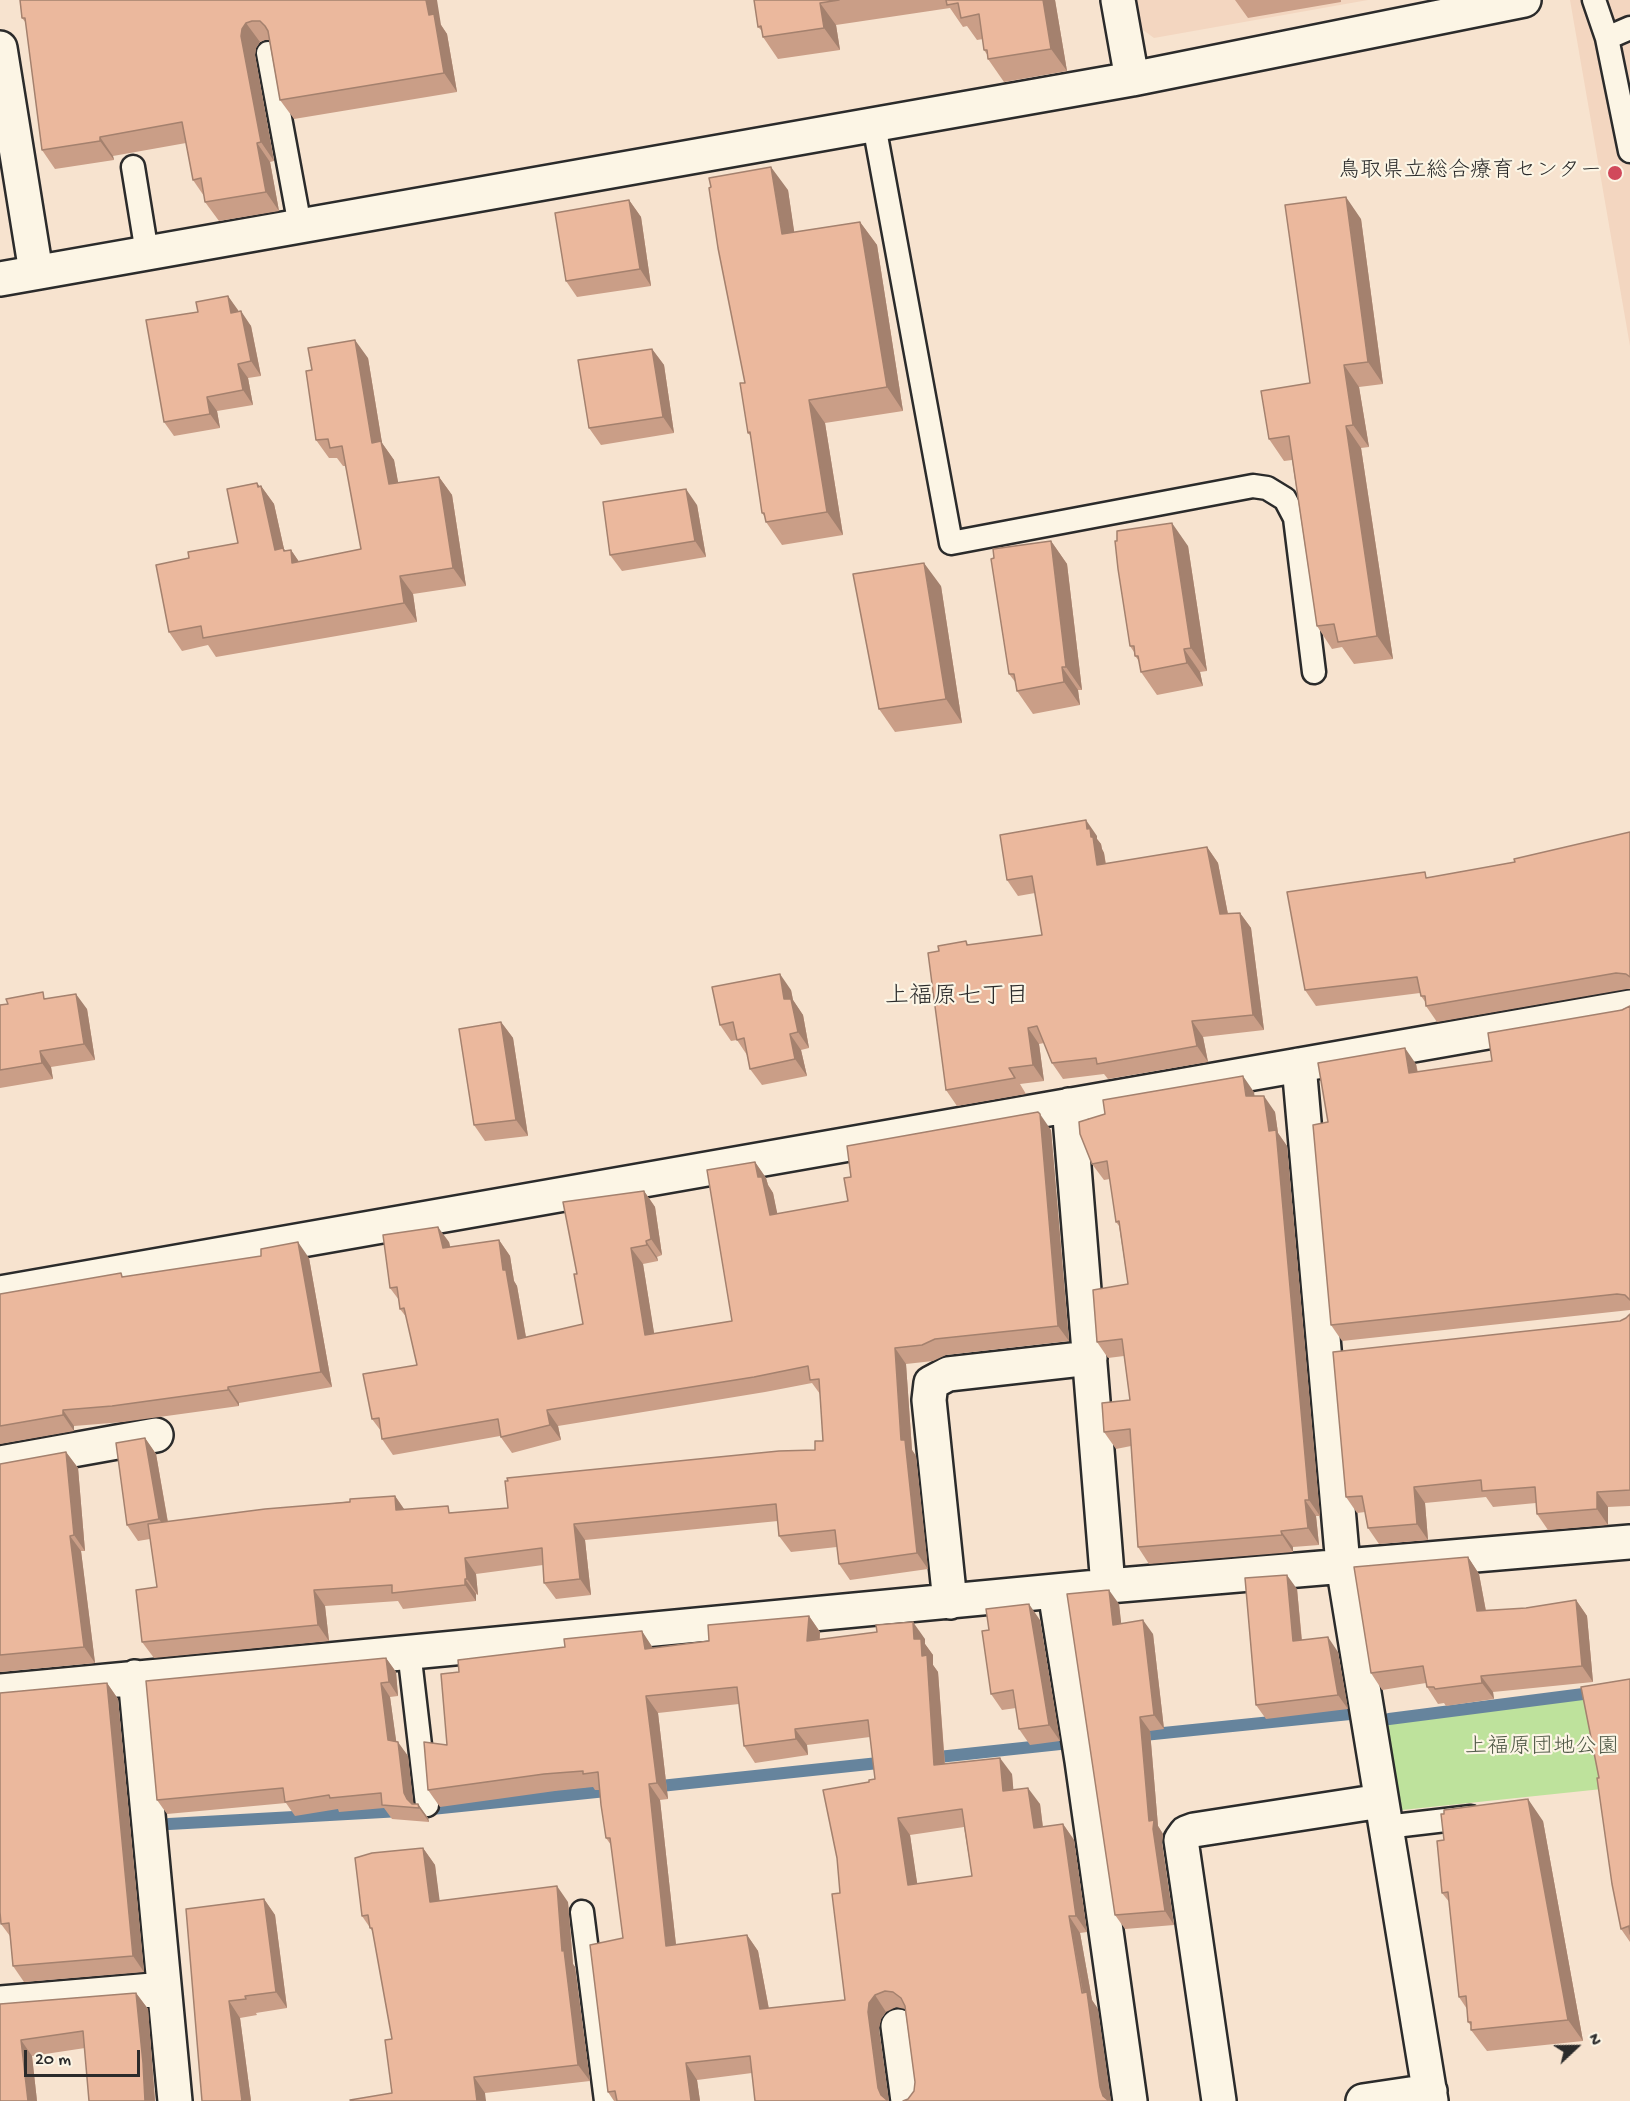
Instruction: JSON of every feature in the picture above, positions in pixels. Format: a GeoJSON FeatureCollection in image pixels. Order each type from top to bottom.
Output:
{"type":"FeatureCollection","features":[{"type":"Feature","properties":{"kind":"street"},"geometry":{"type":"LineString","coordinates":[[1118,0],[1132,79]]}},
{"type":"Feature","properties":{"kind":"street"},"geometry":{"type":"LineString","coordinates":[[0,279],[1132,79],[1524,0]]}},
{"type":"Feature","properties":{"kind":"street"},"geometry":{"type":"LineString","coordinates":[[0,48],[36,272]]}},
{"type":"Feature","properties":{"kind":"street"},"geometry":{"type":"LineString","coordinates":[[0,1293],[1630,1007]]}},
{"type":"Feature","properties":{"kind":"street"},"geometry":{"type":"LineString","coordinates":[[1299,1065],[1336,1355],[1343,1565],[1431,2096],[1363,2101]]}},
{"type":"Feature","properties":{"kind":"street"},"geometry":{"type":"LineString","coordinates":[[1069,1105],[1108,1586]]}},
{"type":"Feature","properties":{"kind":"street"},"geometry":{"type":"LineString","coordinates":[[950,1602],[929,1400],[931,1383],[948,1374],[1090,1358]]}},
{"type":"Feature","properties":{"kind":"street"},"geometry":{"type":"LineString","coordinates":[[0,1463],[156,1435]]}},
{"type":"Feature","properties":{"kind":"street"},"geometry":{"type":"LineString","coordinates":[[0,1691],[1108,1586],[1630,1542]]}},
{"type":"Feature","properties":{"kind":"street"},"geometry":{"type":"LineString","coordinates":[[1055,1592],[1082,1761],[1130,2101]]}},
{"type":"Feature","properties":{"kind":"street"},"geometry":{"type":"LineString","coordinates":[[135,1677],[175,2101]]}},
{"type":"Feature","properties":{"kind":"street"},"geometry":{"type":"LineString","coordinates":[[1219,2101],[1181,1840],[1186,1833],[1194,1830],[1383,1814]]}},
{"type":"Feature","properties":{"kind":"street"},"geometry":{"type":"LineString","coordinates":[[0,2003],[164,1989]]}},
{"type":"Feature","properties":{"kind":"street"},"geometry":{"type":"LineString","coordinates":[[898,2026],[908,2101]]}},
{"type":"Feature","properties":{"kind":"lane"},"geometry":{"type":"LineString","coordinates":[[1594,0],[1606,38],[1630,151]]}},
{"type":"Feature","properties":{"kind":"lane"},"geometry":{"type":"LineString","coordinates":[[1606,38],[1630,28]]}},
{"type":"Feature","properties":{"kind":"lane"},"geometry":{"type":"LineString","coordinates":[[268,53],[300,226]]}},
{"type":"Feature","properties":{"kind":"lane"},"geometry":{"type":"LineString","coordinates":[[874,124],[951,543],[1253,486],[1266,488],[1285,499],[1295,518],[1314,672]]}},
{"type":"Feature","properties":{"kind":"lane"},"geometry":{"type":"LineString","coordinates":[[134,168],[147,253]]}},
{"type":"Feature","properties":{"kind":"lane"},"geometry":{"type":"LineString","coordinates":[[409,1652],[427,1804]]}},
{"type":"Feature","properties":{"kind":"lane"},"geometry":{"type":"LineString","coordinates":[[1383,1814],[1491,1815]]}},
{"type":"Feature","properties":{"kind":"lane"},"geometry":{"type":"LineString","coordinates":[[582,1912],[606,2101]]}},
{"type":"Feature","properties":{"kind":"shaded area"},"geometry":{"type":"Polygon","coordinates":[[[1134,0],[1368,0],[1154,38],[1139,27],[1134,0]]]}},
{"type":"Feature","properties":{"kind":"shaded area","name":"鳥取県立総合療育センター"},"geometry":{"type":"Polygon","coordinates":[[[1570,0],[1630,0],[1630,346],[1570,0]]]}},
{"type":"Feature","properties":{"kind":"green space","name":"上福原団地公園"},"geometry":{"type":"Polygon","coordinates":[[[1586,1696],[1602,1789],[1402,1810],[1386,1723],[1586,1696]]]}},
{"type":"Feature","properties":{"kind":"building"},"geometry":{"type":"Polygon","coordinates":[[[20,0],[426,0],[429,15],[434,14],[444,73],[280,100],[268,31],[260,21],[246,23],[241,36],[261,142],[257,143],[266,192],[205,202],[201,178],[193,180],[182,122],[100,137],[100,141],[42,150],[25,18],[22,18],[20,0]]]}},
{"type":"Feature","properties":{"kind":"building"},"geometry":{"type":"Polygon","coordinates":[[[754,0],[839,0],[820,3],[824,28],[763,37],[761,26],[758,27],[754,0]]]}},
{"type":"Feature","properties":{"kind":"building"},"geometry":{"type":"Polygon","coordinates":[[[946,0],[1043,0],[1051,49],[988,59],[987,50],[984,50],[979,14],[961,18],[958,3],[947,5],[946,0]]]}},
{"type":"Feature","properties":{"kind":"building"},"geometry":{"type":"Polygon","coordinates":[[[771,167],[782,234],[860,222],[887,387],[809,400],[827,512],[766,522],[764,513],[762,513],[750,432],[748,433],[740,383],[745,383],[718,248],[709,178],[771,167]]]}},
{"type":"Feature","properties":{"kind":"building"},"geometry":{"type":"Polygon","coordinates":[[[1346,197],[1368,362],[1344,365],[1353,425],[1346,426],[1377,636],[1338,642],[1334,624],[1317,626],[1289,436],[1269,439],[1261,391],[1310,383],[1285,205],[1346,197]]]}},
{"type":"Feature","properties":{"kind":"building"},"geometry":{"type":"Polygon","coordinates":[[[629,200],[640,269],[566,281],[555,213],[629,200]]]}},
{"type":"Feature","properties":{"kind":"building"},"geometry":{"type":"Polygon","coordinates":[[[228,296],[231,313],[241,311],[251,361],[238,364],[243,390],[207,397],[210,414],[164,422],[146,320],[198,312],[196,302],[228,296]]]}},
{"type":"Feature","properties":{"kind":"building"},"geometry":{"type":"Polygon","coordinates":[[[355,340],[372,443],[381,441],[389,484],[439,477],[453,568],[400,576],[404,603],[203,638],[201,626],[169,632],[156,565],[189,558],[188,552],[238,543],[227,489],[257,483],[258,487],[261,486],[275,550],[283,548],[284,551],[291,550],[292,563],[361,549],[342,446],[330,448],[328,439],[316,440],[306,371],[312,370],[308,348],[355,340]]]}},
{"type":"Feature","properties":{"kind":"building"},"geometry":{"type":"Polygon","coordinates":[[[652,349],[663,417],[589,428],[578,360],[652,349]]]}},
{"type":"Feature","properties":{"kind":"building"},"geometry":{"type":"Polygon","coordinates":[[[686,489],[695,541],[610,555],[603,502],[686,489]]]}},
{"type":"Feature","properties":{"kind":"building"},"geometry":{"type":"Polygon","coordinates":[[[1172,523],[1191,648],[1184,649],[1187,663],[1141,672],[1134,646],[1130,646],[1118,569],[1115,541],[1117,541],[1117,531],[1172,523]]]}},
{"type":"Feature","properties":{"kind":"building"},"geometry":{"type":"Polygon","coordinates":[[[1051,541],[1066,667],[1062,667],[1064,682],[1017,691],[1014,674],[1009,674],[991,559],[994,558],[993,549],[1051,541]]]}},
{"type":"Feature","properties":{"kind":"building"},"geometry":{"type":"Polygon","coordinates":[[[924,563],[946,699],[879,709],[853,574],[924,563]]]}},
{"type":"Feature","properties":{"kind":"building"},"geometry":{"type":"Polygon","coordinates":[[[1086,820],[1087,829],[1090,828],[1091,837],[1093,837],[1097,865],[1207,847],[1220,914],[1240,913],[1253,1015],[1192,1021],[1197,1046],[1097,1064],[1096,1058],[1052,1063],[1037,1026],[1028,1028],[1033,1065],[1009,1068],[1015,1078],[946,1090],[928,953],[939,951],[938,946],[966,941],[967,945],[1042,935],[1032,876],[1007,880],[1000,835],[1086,820]]]}},
{"type":"Feature","properties":{"kind":"building"},"geometry":{"type":"Polygon","coordinates":[[[1630,832],[1630,977],[1616,973],[1426,1006],[1425,996],[1421,996],[1417,977],[1305,990],[1287,892],[1425,872],[1426,878],[1515,862],[1514,859],[1630,832]]]}},
{"type":"Feature","properties":{"kind":"building"},"geometry":{"type":"Polygon","coordinates":[[[780,974],[784,999],[791,999],[798,1032],[790,1034],[795,1059],[750,1069],[744,1038],[737,1040],[733,1022],[720,1025],[712,987],[780,974]]]}},
{"type":"Feature","properties":{"kind":"building"},"geometry":{"type":"Polygon","coordinates":[[[43,992],[44,999],[76,994],[84,1044],[40,1051],[42,1063],[0,1070],[0,1005],[8,1004],[6,999],[43,992]]]}},
{"type":"Feature","properties":{"kind":"building"},"geometry":{"type":"Polygon","coordinates":[[[1630,1006],[1630,1300],[1625,1295],[1617,1294],[1331,1325],[1313,1125],[1328,1122],[1318,1063],[1405,1048],[1409,1073],[1492,1061],[1488,1033],[1622,1010],[1630,1006]]]}},
{"type":"Feature","properties":{"kind":"building"},"geometry":{"type":"Polygon","coordinates":[[[501,1022],[516,1120],[474,1125],[459,1029],[501,1022]]]}},
{"type":"Feature","properties":{"kind":"building"},"geometry":{"type":"Polygon","coordinates":[[[1243,1076],[1246,1096],[1264,1096],[1269,1131],[1276,1130],[1309,1500],[1305,1500],[1308,1528],[1281,1531],[1282,1535],[1138,1547],[1130,1429],[1104,1432],[1102,1403],[1130,1400],[1122,1339],[1097,1342],[1093,1290],[1128,1284],[1107,1161],[1092,1164],[1080,1134],[1079,1122],[1105,1114],[1103,1100],[1243,1076]]]}},
{"type":"Feature","properties":{"kind":"building"},"geometry":{"type":"Polygon","coordinates":[[[1038,1112],[1040,1114],[1058,1326],[935,1339],[922,1345],[895,1348],[901,1440],[905,1440],[917,1553],[839,1564],[835,1530],[779,1536],[776,1504],[574,1524],[580,1579],[544,1583],[542,1548],[465,1558],[467,1579],[465,1579],[465,1585],[392,1593],[392,1585],[314,1590],[318,1625],[142,1642],[136,1590],[157,1587],[148,1524],[265,1509],[350,1502],[350,1499],[395,1496],[396,1510],[448,1506],[449,1513],[508,1508],[505,1481],[508,1481],[507,1478],[779,1451],[815,1450],[815,1441],[823,1441],[819,1379],[810,1380],[808,1366],[754,1377],[547,1410],[550,1425],[501,1437],[498,1419],[382,1439],[379,1418],[372,1419],[363,1374],[417,1365],[404,1308],[400,1309],[397,1287],[390,1288],[383,1235],[438,1227],[443,1248],[499,1240],[518,1339],[583,1324],[574,1274],[577,1274],[563,1202],[644,1191],[651,1239],[646,1241],[647,1245],[631,1248],[645,1335],[732,1321],[707,1170],[755,1162],[758,1177],[762,1177],[770,1215],[848,1201],[844,1178],[851,1177],[847,1146],[1038,1112]]]}},
{"type":"Feature","properties":{"kind":"building"},"geometry":{"type":"Polygon","coordinates":[[[298,1242],[321,1372],[228,1387],[228,1390],[112,1406],[63,1410],[63,1415],[0,1426],[0,1294],[121,1273],[122,1277],[261,1256],[261,1249],[298,1242]]]}},
{"type":"Feature","properties":{"kind":"building"},"geometry":{"type":"Polygon","coordinates":[[[1630,1314],[1630,1490],[1597,1492],[1597,1509],[1537,1514],[1535,1487],[1482,1491],[1481,1480],[1414,1487],[1417,1524],[1368,1528],[1362,1496],[1346,1497],[1333,1352],[1620,1321],[1630,1314]]]}},
{"type":"Feature","properties":{"kind":"building"},"geometry":{"type":"Polygon","coordinates":[[[145,1438],[159,1519],[127,1525],[116,1443],[145,1438]]]}},
{"type":"Feature","properties":{"kind":"building"},"geometry":{"type":"Polygon","coordinates":[[[66,1452],[74,1535],[70,1536],[84,1647],[0,1655],[0,1464],[66,1452]]]}},
{"type":"Feature","properties":{"kind":"building"},"geometry":{"type":"Polygon","coordinates":[[[1468,1557],[1477,1611],[1526,1608],[1576,1600],[1582,1666],[1481,1676],[1482,1683],[1435,1689],[1427,1687],[1423,1666],[1371,1673],[1354,1567],[1468,1557]]]}},
{"type":"Feature","properties":{"kind":"building"},"geometry":{"type":"Polygon","coordinates":[[[1287,1575],[1293,1641],[1328,1637],[1338,1695],[1256,1705],[1245,1578],[1287,1575]]]}},
{"type":"Feature","properties":{"kind":"building"},"geometry":{"type":"Polygon","coordinates":[[[1109,1590],[1113,1625],[1143,1620],[1154,1715],[1140,1717],[1149,1821],[1154,1820],[1153,1829],[1165,1911],[1115,1915],[1067,1594],[1109,1590]]]}},
{"type":"Feature","properties":{"kind":"building"},"geometry":{"type":"Polygon","coordinates":[[[1029,1604],[1049,1725],[1019,1729],[1013,1690],[991,1694],[982,1631],[989,1630],[986,1609],[1029,1604]]]}},
{"type":"Feature","properties":{"kind":"building"},"geometry":{"type":"Polygon","coordinates":[[[809,1616],[807,1641],[877,1632],[876,1625],[913,1622],[914,1639],[921,1639],[922,1656],[927,1655],[934,1765],[1000,1758],[1003,1791],[1028,1788],[1034,1828],[1063,1824],[1076,1916],[1069,1916],[1082,1993],[1087,1992],[1100,2087],[1103,2096],[1109,2101],[903,2101],[908,2099],[914,2091],[915,2082],[905,2006],[901,1998],[893,1992],[885,1991],[875,1995],[869,2003],[868,2012],[878,2088],[881,2095],[888,2101],[755,2101],[750,2056],[686,2063],[691,2101],[617,2101],[615,2091],[608,2092],[590,1945],[623,1938],[610,1838],[606,1838],[598,1772],[544,1774],[428,1790],[424,1742],[447,1745],[441,1674],[459,1672],[458,1660],[565,1647],[564,1639],[642,1631],[645,1649],[709,1641],[708,1625],[809,1616]],[[737,1687],[646,1696],[657,1783],[649,1784],[666,1946],[747,1935],[760,2009],[845,2000],[832,1894],[840,1893],[837,1858],[823,1790],[875,1779],[868,1720],[795,1729],[796,1739],[744,1746],[737,1687]],[[962,1809],[898,1818],[908,1885],[972,1876],[962,1809]]]}},
{"type":"Feature","properties":{"kind":"building"},"geometry":{"type":"Polygon","coordinates":[[[386,1658],[389,1682],[381,1683],[388,1740],[398,1742],[404,1793],[412,1804],[418,1804],[419,1808],[382,1805],[381,1793],[330,1798],[329,1795],[285,1802],[283,1788],[157,1800],[146,1681],[386,1658]]]}},
{"type":"Feature","properties":{"kind":"building"},"geometry":{"type":"Polygon","coordinates":[[[1630,1679],[1630,1934],[1629,1926],[1621,1929],[1612,1884],[1597,1778],[1599,1778],[1581,1687],[1630,1679]]]}},
{"type":"Feature","properties":{"kind":"building"},"geometry":{"type":"Polygon","coordinates":[[[107,1683],[133,1956],[13,1966],[9,1923],[1,1924],[0,1912],[0,1693],[107,1683]]]}},
{"type":"Feature","properties":{"kind":"building"},"geometry":{"type":"Polygon","coordinates":[[[1528,1799],[1568,2020],[1471,2030],[1471,2022],[1468,2022],[1466,1996],[1459,1997],[1448,1892],[1442,1893],[1437,1841],[1444,1840],[1441,1814],[1444,1814],[1444,1810],[1528,1799]]]}},
{"type":"Feature","properties":{"kind":"building"},"geometry":{"type":"Polygon","coordinates":[[[423,1848],[430,1902],[557,1886],[562,1951],[564,1950],[578,2065],[474,2077],[477,2101],[350,2100],[392,2093],[385,2040],[392,2039],[372,1928],[370,1928],[368,1915],[362,1916],[355,1858],[372,1853],[423,1848]]]}},
{"type":"Feature","properties":{"kind":"building"},"geometry":{"type":"Polygon","coordinates":[[[264,1899],[276,1992],[245,1996],[246,1999],[229,2001],[242,2101],[202,2101],[186,1909],[264,1899]]]}},
{"type":"Feature","properties":{"kind":"building"},"geometry":{"type":"Polygon","coordinates":[[[136,1993],[145,2101],[89,2101],[83,2031],[21,2040],[28,2101],[0,2101],[0,2004],[136,1993]]]}},
{"type":"Feature","properties":{"kind":"waterway"},"geometry":{"type":"LineString","coordinates":[[1389,1719],[1630,1688]]}},
{"type":"Feature","properties":{"kind":"waterway"},"geometry":{"type":"LineString","coordinates":[[1134,1736],[1350,1714]]}},
{"type":"Feature","properties":{"kind":"waterway"},"geometry":{"type":"LineString","coordinates":[[929,1758],[1060,1744]]}},
{"type":"Feature","properties":{"kind":"waterway"},"geometry":{"type":"LineString","coordinates":[[651,1787],[888,1762]]}},
{"type":"Feature","properties":{"kind":"waterway"},"geometry":{"type":"LineString","coordinates":[[422,1810],[616,1790]]}},
{"type":"Feature","properties":{"kind":"waterway"},"geometry":{"type":"LineString","coordinates":[[169,1824],[401,1811]]}},
{"type":"Feature","properties":{"kind":"place","name":"鳥取県立総合療育センター"},"geometry":{"type":"Point","coordinates":[1615,173]}},
{"type":"Feature","properties":{"kind":"district","name":"上福原七丁目"},"geometry":{"type":"Point","coordinates":[957,998]}}]}
